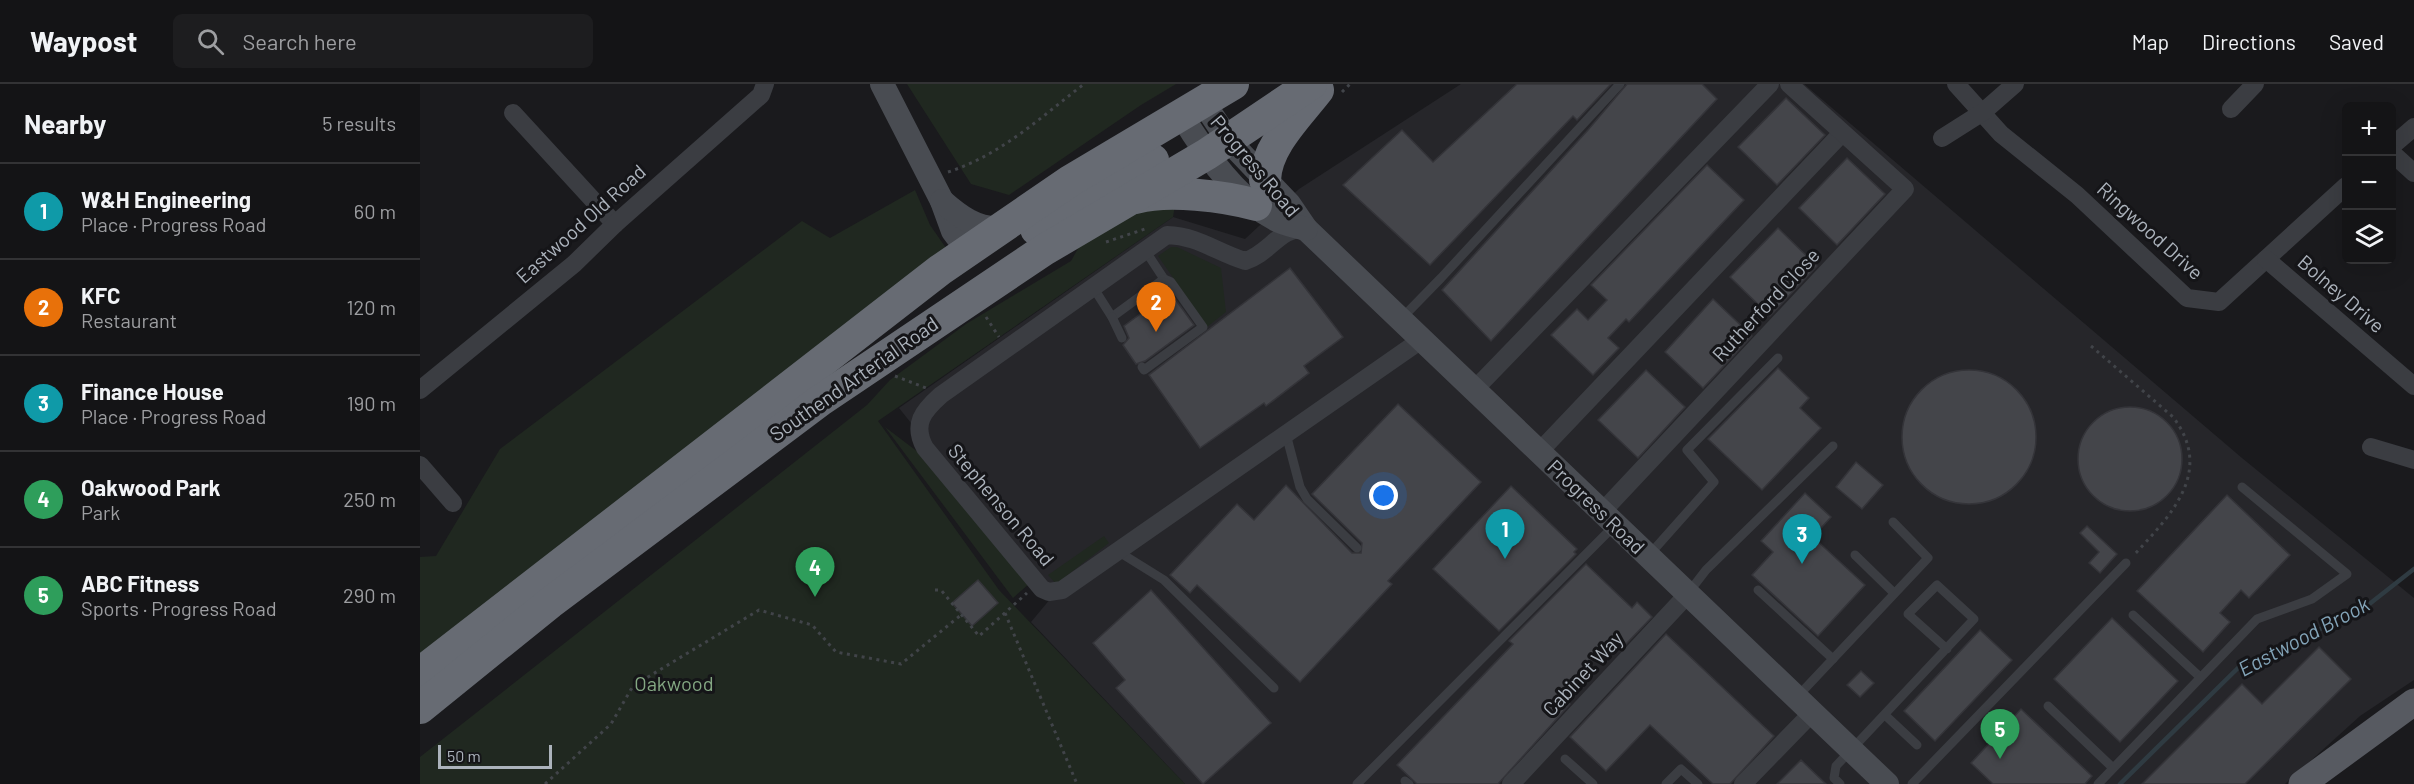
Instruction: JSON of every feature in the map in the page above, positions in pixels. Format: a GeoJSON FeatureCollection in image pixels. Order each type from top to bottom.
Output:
{"type":"FeatureCollection","features":[{"type":"Feature","properties":{"kind":"highway","name":"Southend Arterial Road"},"geometry":{"type":"LineString","coordinates":[[420,708],[550,603],[821,400],[982,290],[1126,200],[1203,129],[1233,84]]}},
{"type":"Feature","properties":{"kind":"highway"},"geometry":{"type":"LineString","coordinates":[[968,251],[977,258],[994,257],[1104,188],[1281,84]]}},
{"type":"Feature","properties":{"kind":"highway","name":"Southend Arterial Road"},"geometry":{"type":"LineString","coordinates":[[420,673],[932,276],[1070,181],[1104,170],[1311,84]]}},
{"type":"Feature","properties":{"kind":"highway"},"geometry":{"type":"LineString","coordinates":[[1126,200],[1158,194],[1232,200],[1264,200],[1266,164],[1272,152],[1322,84]]}},
{"type":"Feature","properties":{"kind":"main road"},"geometry":{"type":"LineString","coordinates":[[2317,779],[2414,702]]}},
{"type":"Feature","properties":{"kind":"street","name":"Eastwood Old Road"},"geometry":{"type":"LineString","coordinates":[[420,390],[574,264],[615,224],[761,94],[765,84]]}},
{"type":"Feature","properties":{"kind":"street"},"geometry":{"type":"LineString","coordinates":[[882,84],[942,201],[953,231],[968,251]]}},
{"type":"Feature","properties":{"kind":"street"},"geometry":{"type":"LineString","coordinates":[[1474,390],[1770,84]]}},
{"type":"Feature","properties":{"kind":"street","name":"Rutherford Close"},"geometry":{"type":"LineString","coordinates":[[1609,519],[1905,189],[1789,84]]}},
{"type":"Feature","properties":{"kind":"street","name":"Ringwood Drive"},"geometry":{"type":"LineString","coordinates":[[1956,84],[2001,134],[2077,195],[2187,298],[2219,302],[2342,190]]}},
{"type":"Feature","properties":{"kind":"street"},"geometry":{"type":"LineString","coordinates":[[1942,138],[1983,112],[2015,84]]}},
{"type":"Feature","properties":{"kind":"street"},"geometry":{"type":"LineString","coordinates":[[2231,109],[2255,84]]}},
{"type":"Feature","properties":{"kind":"street"},"geometry":{"type":"LineString","coordinates":[[513,113],[615,224]]}},
{"type":"Feature","properties":{"kind":"street"},"geometry":{"type":"LineString","coordinates":[[2396,142],[2414,127]]}},
{"type":"Feature","properties":{"kind":"street","name":"Progress Road"},"geometry":{"type":"LineString","coordinates":[[1203,129],[1264,200],[1306,229],[1887,784]]}},
{"type":"Feature","properties":{"kind":"street"},"geometry":{"type":"LineString","coordinates":[[1539,452],[1842,133]]}},
{"type":"Feature","properties":{"kind":"street"},"geometry":{"type":"LineString","coordinates":[[2394,156],[2414,173]]}},
{"type":"Feature","properties":{"kind":"street"},"geometry":{"type":"LineString","coordinates":[[1264,200],[1278,228],[1277,239],[1273,245]]}},
{"type":"Feature","properties":{"kind":"street","name":"Progress Road"},"geometry":{"type":"LineString","coordinates":[[1264,200],[1289,204],[1306,229]]}},
{"type":"Feature","properties":{"kind":"street"},"geometry":{"type":"LineString","coordinates":[[942,201],[975,224],[992,229],[1001,228]]}},
{"type":"Feature","properties":{"kind":"street","name":"Stephenson Road"},"geometry":{"type":"LineString","coordinates":[[1306,229],[1288,231],[1256,258],[1245,261],[1227,255],[1203,241],[1167,235],[941,395],[922,414],[918,426],[919,438],[925,448],[1037,585],[1049,592],[1062,590],[1421,340]]}},
{"type":"Feature","properties":{"kind":"street","name":"Bolney Drive"},"geometry":{"type":"LineString","coordinates":[[2266,259],[2414,386]]}},
{"type":"Feature","properties":{"kind":"street"},"geometry":{"type":"LineString","coordinates":[[2371,447],[2414,460]]}},
{"type":"Feature","properties":{"kind":"street"},"geometry":{"type":"LineString","coordinates":[[420,465],[453,503]]}},
{"type":"Feature","properties":{"kind":"street","name":"Cabinet Way"},"geometry":{"type":"LineString","coordinates":[[1511,784],[1688,594]]}},
{"type":"Feature","properties":{"kind":"street"},"geometry":{"type":"LineString","coordinates":[[1743,784],[1804,705]]}},
{"type":"Feature","properties":{"kind":"lane"},"geometry":{"type":"LineString","coordinates":[[1400,319],[1441,279],[1620,84]]}},
{"type":"Feature","properties":{"kind":"lane"},"geometry":{"type":"LineString","coordinates":[[1142,367],[1144,370],[1203,327],[1171,282],[1164,279],[1145,250]]}},
{"type":"Feature","properties":{"kind":"lane"},"geometry":{"type":"LineString","coordinates":[[1112,317],[1164,279]]}},
{"type":"Feature","properties":{"kind":"lane"},"geometry":{"type":"LineString","coordinates":[[1093,287],[1122,338]]}},
{"type":"Feature","properties":{"kind":"lane"},"geometry":{"type":"LineString","coordinates":[[1648,556],[1714,482],[1687,450],[1778,358]]}},
{"type":"Feature","properties":{"kind":"lane"},"geometry":{"type":"LineString","coordinates":[[1286,434],[1299,487],[1307,499],[1357,548]]}},
{"type":"Feature","properties":{"kind":"lane"},"geometry":{"type":"LineString","coordinates":[[1688,594],[1706,570],[1833,446]]}},
{"type":"Feature","properties":{"kind":"lane"},"geometry":{"type":"LineString","coordinates":[[2098,784],[2257,619],[2312,599],[2347,574],[2242,487]]}},
{"type":"Feature","properties":{"kind":"lane"},"geometry":{"type":"LineString","coordinates":[[1357,784],[1609,519]]}},
{"type":"Feature","properties":{"kind":"lane"},"geometry":{"type":"LineString","coordinates":[[1804,705],[1833,659],[1928,558],[1893,522]]}},
{"type":"Feature","properties":{"kind":"lane"},"geometry":{"type":"LineString","coordinates":[[1119,552],[1164,580],[1274,688]]}},
{"type":"Feature","properties":{"kind":"lane"},"geometry":{"type":"LineString","coordinates":[[1855,555],[1894,593]]}},
{"type":"Feature","properties":{"kind":"lane"},"geometry":{"type":"LineString","coordinates":[[1912,784],[2126,563]]}},
{"type":"Feature","properties":{"kind":"lane"},"geometry":{"type":"LineString","coordinates":[[1840,784],[1834,778],[1834,772],[1852,751],[1947,649],[1974,619],[1937,585],[1908,614],[1947,649]]}},
{"type":"Feature","properties":{"kind":"lane"},"geometry":{"type":"LineString","coordinates":[[1758,590],[1833,659]]}},
{"type":"Feature","properties":{"kind":"lane"},"geometry":{"type":"LineString","coordinates":[[2133,615],[2200,677]]}},
{"type":"Feature","properties":{"kind":"lane"},"geometry":{"type":"LineString","coordinates":[[2048,706],[2113,768]]}},
{"type":"Feature","properties":{"kind":"lane"},"geometry":{"type":"LineString","coordinates":[[1885,715],[1917,745]]}},
{"type":"Feature","properties":{"kind":"lane"},"geometry":{"type":"LineString","coordinates":[[1565,759],[1593,784]]}},
{"type":"Feature","properties":{"kind":"lane"},"geometry":{"type":"LineString","coordinates":[[1666,784],[1681,769],[1698,784]]}},
{"type":"Feature","properties":{"kind":"path"},"geometry":{"type":"LineString","coordinates":[[930,177],[976,163],[997,151],[1084,84]]}},
{"type":"Feature","properties":{"kind":"path"},"geometry":{"type":"LineString","coordinates":[[2091,346],[2173,417],[2181,426],[2191,454],[2189,472],[2176,508],[2126,563]]}},
{"type":"Feature","properties":{"kind":"path"},"geometry":{"type":"LineString","coordinates":[[889,374],[941,395]]}},
{"type":"Feature","properties":{"kind":"path"},"geometry":{"type":"LineString","coordinates":[[935,590],[941,590],[979,636],[1037,585]]}},
{"type":"Feature","properties":{"kind":"path"},"geometry":{"type":"LineString","coordinates":[[545,784],[611,724],[633,686],[759,610],[812,625],[837,652],[901,664],[961,615]]}},
{"type":"Feature","properties":{"kind":"path"},"geometry":{"type":"LineString","coordinates":[[1005,613],[1077,784]]}},
{"type":"Feature","properties":{"kind":"shaded area"},"geometry":{"type":"Polygon","coordinates":[[[1461,84],[1804,84],[2242,458],[2414,598],[2414,680],[2360,716],[2285,784],[1185,784],[1031,622],[1051,598],[899,408],[1173,217],[1245,239],[1299,189],[1461,84]]]}},
{"type":"Feature","properties":{"kind":"green space"},"geometry":{"type":"Polygon","coordinates":[[[907,84],[1176,84],[1141,105],[1009,195],[971,184],[907,84]]]}},
{"type":"Feature","properties":{"kind":"green space"},"geometry":{"type":"Polygon","coordinates":[[[915,190],[930,225],[946,248],[420,655],[420,557],[436,556],[500,449],[802,221],[830,238],[915,190]]]}},
{"type":"Feature","properties":{"kind":"green space","name":"Oakwood"},"geometry":{"type":"Polygon","coordinates":[[[1175,205],[1173,217],[878,421],[999,590],[1185,784],[420,784],[420,757],[867,405],[890,380],[966,324],[1071,261],[1084,238],[1131,206],[1175,205]]]}},
{"type":"Feature","properties":{"kind":"green space"},"geometry":{"type":"Polygon","coordinates":[[[1171,247],[1177,247],[1221,268],[1226,312],[1207,327],[1158,256],[1171,247]]]}},
{"type":"Feature","properties":{"kind":"green space"},"geometry":{"type":"Polygon","coordinates":[[[885,427],[943,471],[1030,583],[1013,598],[885,427]]]}},
{"type":"Feature","properties":{"kind":"green space"},"geometry":{"type":"Polygon","coordinates":[[[1104,536],[1109,543],[1056,584],[1048,575],[1104,536]]]}},
{"type":"Feature","properties":{"kind":"building"},"geometry":{"type":"Polygon","coordinates":[[[1517,84],[1611,84],[1577,120],[1573,116],[1430,265],[1343,185],[1402,130],[1433,162],[1517,84]]]}},
{"type":"Feature","properties":{"kind":"building"},"geometry":{"type":"Polygon","coordinates":[[[1627,84],[1702,84],[1717,99],[1491,341],[1442,290],[1627,84]]]}},
{"type":"Feature","properties":{"kind":"building"},"geometry":{"type":"Polygon","coordinates":[[[1786,98],[1825,135],[1777,185],[1738,147],[1786,98]]]}},
{"type":"Feature","properties":{"kind":"building"},"geometry":{"type":"Polygon","coordinates":[[[1847,158],[1885,194],[1837,245],[1799,208],[1847,158]]]}},
{"type":"Feature","properties":{"kind":"building"},"geometry":{"type":"Polygon","coordinates":[[[1707,165],[1744,200],[1629,322],[1626,319],[1608,338],[1619,348],[1593,375],[1551,335],[1577,309],[1588,320],[1607,300],[1591,285],[1707,165]]]}},
{"type":"Feature","properties":{"kind":"building"},"geometry":{"type":"Polygon","coordinates":[[[1778,228],[1817,266],[1770,316],[1730,277],[1778,228]]]}},
{"type":"Feature","properties":{"kind":"building"},"geometry":{"type":"Polygon","coordinates":[[[1290,268],[1343,337],[1304,366],[1309,373],[1266,406],[1264,403],[1200,448],[1149,375],[1290,268]]]}},
{"type":"Feature","properties":{"kind":"building"},"geometry":{"type":"Polygon","coordinates":[[[1170,292],[1194,325],[1145,361],[1136,364],[1123,345],[1129,338],[1124,326],[1170,292]]]}},
{"type":"Feature","properties":{"kind":"building"},"geometry":{"type":"Polygon","coordinates":[[[1713,299],[1752,336],[1703,388],[1665,352],[1713,299]]]}},
{"type":"Feature","properties":{"kind":"building"},"geometry":{"type":"Polygon","coordinates":[[[1778,368],[1809,398],[1800,408],[1821,428],[1762,490],[1708,439],[1778,368]]]}},
{"type":"Feature","properties":{"kind":"building"},"geometry":{"type":"Polygon","coordinates":[[[1646,370],[1685,407],[1638,458],[1598,420],[1646,370]]]}},
{"type":"Feature","properties":{"kind":"building"},"geometry":{"type":"Polygon","coordinates":[[[1969,370],[1995,375],[2016,390],[2031,411],[2036,437],[2031,463],[2016,484],[1995,499],[1969,504],[1943,499],[1922,484],[1907,463],[1902,437],[1907,411],[1922,390],[1943,375],[1969,370]]]}},
{"type":"Feature","properties":{"kind":"building"},"geometry":{"type":"Polygon","coordinates":[[[1398,404],[1481,482],[1388,581],[1392,584],[1300,682],[1197,585],[1190,593],[1170,575],[1237,504],[1254,520],[1286,485],[1352,553],[1361,553],[1362,543],[1312,494],[1398,404]]]}},
{"type":"Feature","properties":{"kind":"building"},"geometry":{"type":"Polygon","coordinates":[[[2130,407],[2150,411],[2167,422],[2178,439],[2182,459],[2178,479],[2167,496],[2150,507],[2130,511],[2110,507],[2093,496],[2082,479],[2078,459],[2082,439],[2093,422],[2110,411],[2130,407]]]}},
{"type":"Feature","properties":{"kind":"building"},"geometry":{"type":"Polygon","coordinates":[[[1856,462],[1883,485],[1862,509],[1836,487],[1856,462]]]}},
{"type":"Feature","properties":{"kind":"building"},"geometry":{"type":"Polygon","coordinates":[[[1511,486],[1577,549],[1574,552],[1576,554],[1499,631],[1433,569],[1511,486]]]}},
{"type":"Feature","properties":{"kind":"building"},"geometry":{"type":"Polygon","coordinates":[[[1805,493],[1831,517],[1813,537],[1865,585],[1818,636],[1752,575],[1773,552],[1761,541],[1805,493]]]}},
{"type":"Feature","properties":{"kind":"building"},"geometry":{"type":"Polygon","coordinates":[[[2227,495],[2290,555],[2249,598],[2241,590],[2220,613],[2230,622],[2203,652],[2137,591],[2227,495]]]}},
{"type":"Feature","properties":{"kind":"building"},"geometry":{"type":"Polygon","coordinates":[[[2087,526],[2117,554],[2100,573],[2089,563],[2099,552],[2080,533],[2087,526]]]}},
{"type":"Feature","properties":{"kind":"building"},"geometry":{"type":"Polygon","coordinates":[[[1586,564],[1632,608],[1637,602],[1652,617],[1626,644],[1616,634],[1559,693],[1570,704],[1498,784],[1417,784],[1397,765],[1513,644],[1509,641],[1586,564]]]}},
{"type":"Feature","properties":{"kind":"building"},"geometry":{"type":"Polygon","coordinates":[[[978,580],[998,603],[972,626],[952,603],[978,580]]]}},
{"type":"Feature","properties":{"kind":"building"},"geometry":{"type":"Polygon","coordinates":[[[1151,590],[1271,723],[1203,784],[1116,688],[1125,680],[1093,643],[1151,590]]]}},
{"type":"Feature","properties":{"kind":"building"},"geometry":{"type":"Polygon","coordinates":[[[2112,618],[2178,681],[2120,742],[2054,679],[2112,618]]]}},
{"type":"Feature","properties":{"kind":"building"},"geometry":{"type":"Polygon","coordinates":[[[1980,630],[2012,660],[1935,741],[1904,711],[1980,630]]]}},
{"type":"Feature","properties":{"kind":"building"},"geometry":{"type":"Polygon","coordinates":[[[1666,634],[1774,736],[1730,784],[1713,784],[1650,725],[1606,771],[1570,737],[1666,634]]]}},
{"type":"Feature","properties":{"kind":"building"},"geometry":{"type":"Polygon","coordinates":[[[2319,647],[2351,679],[2245,784],[2142,784],[2242,684],[2262,704],[2319,647]]]}},
{"type":"Feature","properties":{"kind":"building"},"geometry":{"type":"Polygon","coordinates":[[[1861,671],[1874,683],[1860,697],[1847,685],[1861,671]]]}},
{"type":"Feature","properties":{"kind":"building"},"geometry":{"type":"Polygon","coordinates":[[[2021,709],[2092,776],[2085,784],[1993,784],[1971,763],[2021,709]]]}},
{"type":"Feature","properties":{"kind":"building"},"geometry":{"type":"Polygon","coordinates":[[[1801,760],[1826,784],[1777,784],[1801,760]]]}},
{"type":"Feature","properties":{"kind":"waterway","name":"Eastwood Brook"},"geometry":{"type":"LineString","coordinates":[[2120,784],[2239,667],[2363,609],[2414,569]]}},
{"type":"Feature","properties":{"kind":"place","name":"KFC"},"geometry":{"type":"Point","coordinates":[1156,332]}},
{"type":"Feature","properties":{"kind":"place","name":"W&H Engineering"},"geometry":{"type":"Point","coordinates":[1505,559]}},
{"type":"Feature","properties":{"kind":"place","name":"Finance House"},"geometry":{"type":"Point","coordinates":[1802,564]}},
{"type":"Feature","properties":{"kind":"place","name":"Oakwood Park"},"geometry":{"type":"Point","coordinates":[815,597]}},
{"type":"Feature","properties":{"kind":"place","name":"ABC Fitness"},"geometry":{"type":"Point","coordinates":[2000,759]}}]}
